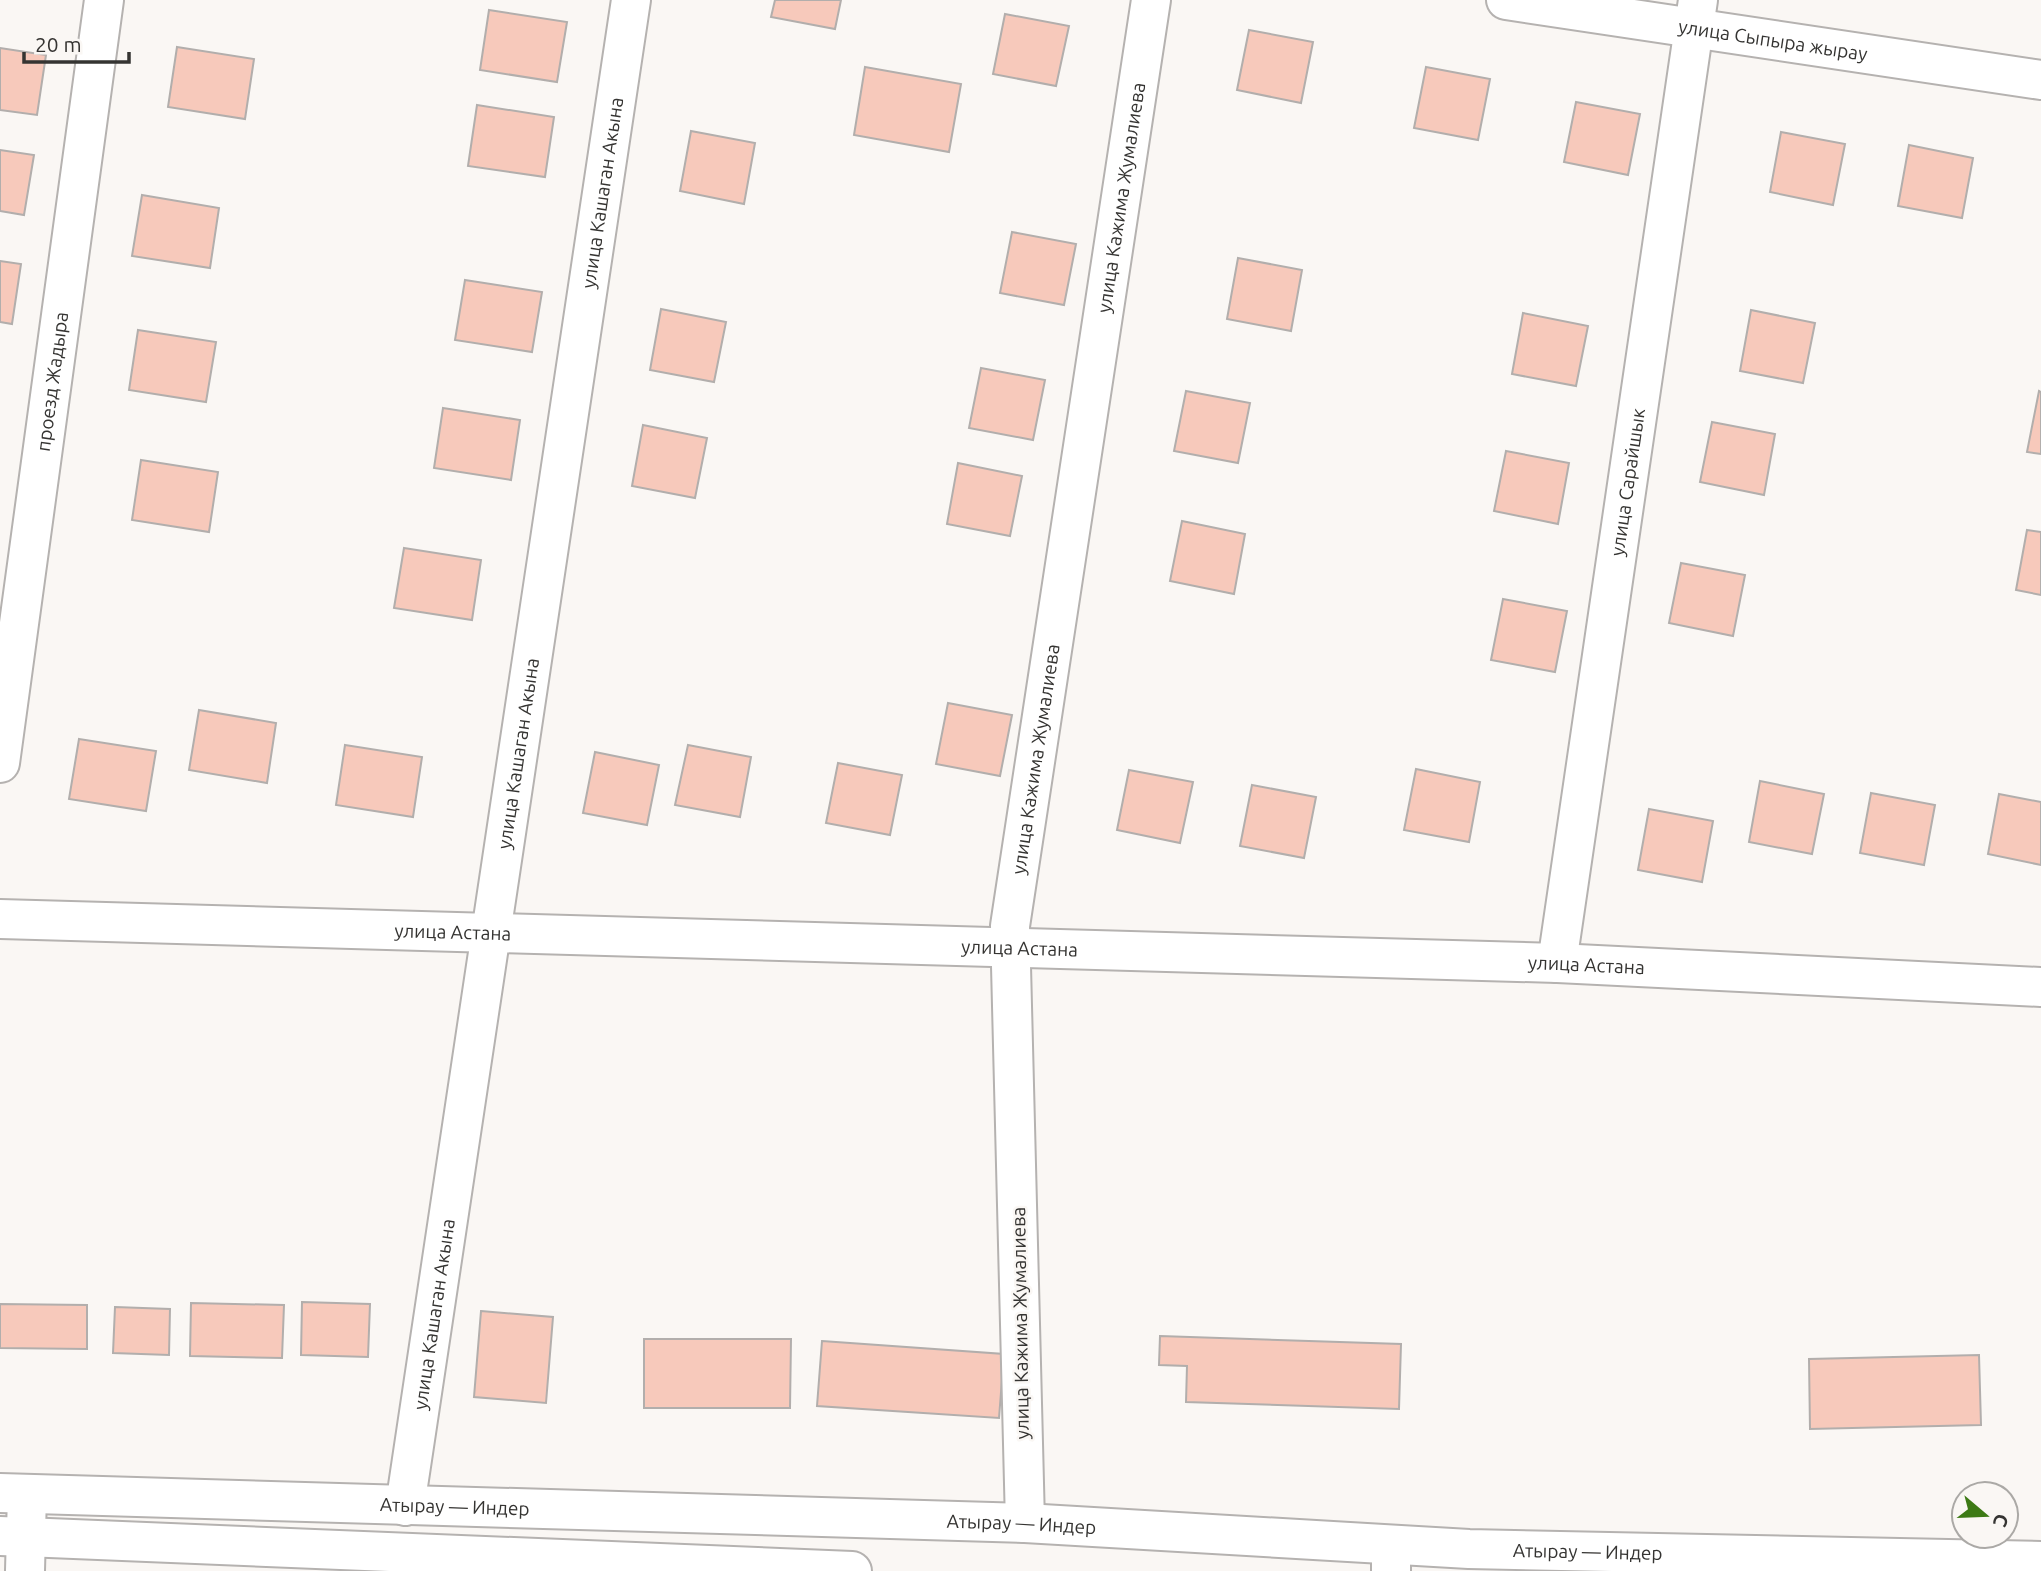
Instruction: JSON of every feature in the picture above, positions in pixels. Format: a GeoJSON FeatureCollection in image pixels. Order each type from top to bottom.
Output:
{"type":"FeatureCollection","features":[{"type":"Feature","properties":{"kind":"street","name":"проезд Жадыра"},"geometry":{"type":"LineString","coordinates":[[0,763],[104,0]]}},
{"type":"Feature","properties":{"kind":"street","name":"улица Кашаган Акына"},"geometry":{"type":"LineString","coordinates":[[405,1506],[631,0]]}},
{"type":"Feature","properties":{"kind":"street","name":"улица Кажима Жумалиева"},"geometry":{"type":"LineString","coordinates":[[1025,1523],[1010,926],[1151,0]]}},
{"type":"Feature","properties":{"kind":"street","name":"улица Сыпыра жырау"},"geometry":{"type":"LineString","coordinates":[[1506,0],[1696,14],[2041,80]]}},
{"type":"Feature","properties":{"kind":"street","name":"улица Сарайшык"},"geometry":{"type":"LineString","coordinates":[[1557,963],[1696,14]]}},
{"type":"Feature","properties":{"kind":"street","name":"улица Астана"},"geometry":{"type":"LineString","coordinates":[[0,919],[1557,963],[2041,987]]}},
{"type":"Feature","properties":{"kind":"street","name":"Атырау — Индер"},"geometry":{"type":"LineString","coordinates":[[13,1494],[1025,1523],[1391,1559],[2041,1561]]}},
{"type":"Feature","properties":{"kind":"street"},"geometry":{"type":"LineString","coordinates":[[13,1494],[17,1548],[852,1571]]}},
{"type":"Feature","properties":{"kind":"building"},"geometry":{"type":"Polygon","coordinates":[[[775,0],[841,0],[835,29],[771,17],[775,0]]]}},
{"type":"Feature","properties":{"kind":"building"},"geometry":{"type":"Polygon","coordinates":[[[489,10],[567,22],[557,82],[480,70],[489,10]]]}},
{"type":"Feature","properties":{"kind":"building"},"geometry":{"type":"Polygon","coordinates":[[[1005,14],[1069,26],[1056,86],[993,74],[1005,14]]]}},
{"type":"Feature","properties":{"kind":"building"},"geometry":{"type":"Polygon","coordinates":[[[1249,30],[1313,42],[1301,103],[1237,90],[1249,30]]]}},
{"type":"Feature","properties":{"kind":"building"},"geometry":{"type":"Polygon","coordinates":[[[177,47],[254,59],[245,119],[168,107],[177,47]]]}},
{"type":"Feature","properties":{"kind":"building"},"geometry":{"type":"Polygon","coordinates":[[[0,48],[46,55],[37,115],[0,110],[0,48]]]}},
{"type":"Feature","properties":{"kind":"building"},"geometry":{"type":"Polygon","coordinates":[[[865,67],[961,84],[949,152],[854,135],[865,67]]]}},
{"type":"Feature","properties":{"kind":"building"},"geometry":{"type":"Polygon","coordinates":[[[1426,67],[1490,79],[1478,140],[1414,128],[1426,67]]]}},
{"type":"Feature","properties":{"kind":"building"},"geometry":{"type":"Polygon","coordinates":[[[1576,102],[1640,114],[1628,175],[1564,162],[1576,102]]]}},
{"type":"Feature","properties":{"kind":"building"},"geometry":{"type":"Polygon","coordinates":[[[477,105],[554,117],[545,177],[468,166],[477,105]]]}},
{"type":"Feature","properties":{"kind":"building"},"geometry":{"type":"Polygon","coordinates":[[[691,131],[755,143],[744,204],[680,191],[691,131]]]}},
{"type":"Feature","properties":{"kind":"building"},"geometry":{"type":"Polygon","coordinates":[[[1781,132],[1845,144],[1833,205],[1770,192],[1781,132]]]}},
{"type":"Feature","properties":{"kind":"building"},"geometry":{"type":"Polygon","coordinates":[[[1909,145],[1973,158],[1962,218],[1898,206],[1909,145]]]}},
{"type":"Feature","properties":{"kind":"building"},"geometry":{"type":"Polygon","coordinates":[[[0,150],[34,155],[24,215],[0,211],[0,150]]]}},
{"type":"Feature","properties":{"kind":"building"},"geometry":{"type":"Polygon","coordinates":[[[142,195],[219,208],[210,268],[132,256],[142,195]]]}},
{"type":"Feature","properties":{"kind":"building"},"geometry":{"type":"Polygon","coordinates":[[[1012,232],[1076,244],[1064,305],[1000,293],[1012,232]]]}},
{"type":"Feature","properties":{"kind":"building"},"geometry":{"type":"Polygon","coordinates":[[[1238,258],[1302,270],[1291,331],[1227,319],[1238,258]]]}},
{"type":"Feature","properties":{"kind":"building"},"geometry":{"type":"Polygon","coordinates":[[[0,261],[21,264],[12,324],[0,322],[0,261]]]}},
{"type":"Feature","properties":{"kind":"building"},"geometry":{"type":"Polygon","coordinates":[[[465,280],[542,292],[532,352],[455,340],[465,280]]]}},
{"type":"Feature","properties":{"kind":"building"},"geometry":{"type":"Polygon","coordinates":[[[661,309],[726,322],[714,382],[650,370],[661,309]]]}},
{"type":"Feature","properties":{"kind":"building"},"geometry":{"type":"Polygon","coordinates":[[[1751,310],[1815,323],[1803,383],[1740,371],[1751,310]]]}},
{"type":"Feature","properties":{"kind":"building"},"geometry":{"type":"Polygon","coordinates":[[[1523,313],[1588,326],[1576,386],[1512,374],[1523,313]]]}},
{"type":"Feature","properties":{"kind":"building"},"geometry":{"type":"Polygon","coordinates":[[[138,330],[216,342],[206,402],[129,390],[138,330]]]}},
{"type":"Feature","properties":{"kind":"building"},"geometry":{"type":"Polygon","coordinates":[[[981,368],[1045,380],[1033,440],[969,428],[981,368]]]}},
{"type":"Feature","properties":{"kind":"building"},"geometry":{"type":"Polygon","coordinates":[[[1186,391],[1250,403],[1238,463],[1174,451],[1186,391]]]}},
{"type":"Feature","properties":{"kind":"building"},"geometry":{"type":"Polygon","coordinates":[[[2039,391],[2041,392],[2041,454],[2027,452],[2039,391]]]}},
{"type":"Feature","properties":{"kind":"building"},"geometry":{"type":"Polygon","coordinates":[[[443,408],[520,420],[511,480],[434,468],[443,408]]]}},
{"type":"Feature","properties":{"kind":"building"},"geometry":{"type":"Polygon","coordinates":[[[1712,422],[1775,434],[1764,495],[1700,482],[1712,422]]]}},
{"type":"Feature","properties":{"kind":"building"},"geometry":{"type":"Polygon","coordinates":[[[643,425],[707,438],[695,498],[632,486],[643,425]]]}},
{"type":"Feature","properties":{"kind":"building"},"geometry":{"type":"Polygon","coordinates":[[[1506,451],[1569,463],[1558,524],[1494,511],[1506,451]]]}},
{"type":"Feature","properties":{"kind":"building"},"geometry":{"type":"Polygon","coordinates":[[[141,460],[218,472],[209,532],[132,520],[141,460]]]}},
{"type":"Feature","properties":{"kind":"building"},"geometry":{"type":"Polygon","coordinates":[[[958,463],[1022,476],[1010,536],[947,524],[958,463]]]}},
{"type":"Feature","properties":{"kind":"building"},"geometry":{"type":"Polygon","coordinates":[[[1182,521],[1245,534],[1234,594],[1170,581],[1182,521]]]}},
{"type":"Feature","properties":{"kind":"building"},"geometry":{"type":"Polygon","coordinates":[[[2027,530],[2041,532],[2041,595],[2016,590],[2027,530]]]}},
{"type":"Feature","properties":{"kind":"building"},"geometry":{"type":"Polygon","coordinates":[[[404,548],[481,560],[472,620],[394,608],[404,548]]]}},
{"type":"Feature","properties":{"kind":"building"},"geometry":{"type":"Polygon","coordinates":[[[1681,563],[1745,575],[1733,636],[1669,623],[1681,563]]]}},
{"type":"Feature","properties":{"kind":"building"},"geometry":{"type":"Polygon","coordinates":[[[1503,599],[1567,611],[1555,672],[1491,660],[1503,599]]]}},
{"type":"Feature","properties":{"kind":"building"},"geometry":{"type":"Polygon","coordinates":[[[948,703],[1012,715],[1000,776],[936,764],[948,703]]]}},
{"type":"Feature","properties":{"kind":"building"},"geometry":{"type":"Polygon","coordinates":[[[199,710],[276,723],[267,783],[189,770],[199,710]]]}},
{"type":"Feature","properties":{"kind":"building"},"geometry":{"type":"Polygon","coordinates":[[[79,739],[156,751],[146,811],[69,799],[79,739]]]}},
{"type":"Feature","properties":{"kind":"building"},"geometry":{"type":"Polygon","coordinates":[[[345,745],[422,757],[413,817],[336,805],[345,745]]]}},
{"type":"Feature","properties":{"kind":"building"},"geometry":{"type":"Polygon","coordinates":[[[688,745],[751,757],[740,817],[675,805],[688,745]]]}},
{"type":"Feature","properties":{"kind":"building"},"geometry":{"type":"Polygon","coordinates":[[[595,752],[659,765],[647,825],[583,813],[595,752]]]}},
{"type":"Feature","properties":{"kind":"building"},"geometry":{"type":"Polygon","coordinates":[[[838,763],[902,775],[890,835],[826,823],[838,763]]]}},
{"type":"Feature","properties":{"kind":"building"},"geometry":{"type":"Polygon","coordinates":[[[1416,769],[1480,782],[1469,842],[1404,830],[1416,769]]]}},
{"type":"Feature","properties":{"kind":"building"},"geometry":{"type":"Polygon","coordinates":[[[1129,770],[1193,782],[1180,843],[1117,830],[1129,770]]]}},
{"type":"Feature","properties":{"kind":"building"},"geometry":{"type":"Polygon","coordinates":[[[1760,781],[1824,794],[1812,854],[1749,842],[1760,781]]]}},
{"type":"Feature","properties":{"kind":"building"},"geometry":{"type":"Polygon","coordinates":[[[1252,785],[1316,797],[1304,858],[1240,846],[1252,785]]]}},
{"type":"Feature","properties":{"kind":"building"},"geometry":{"type":"Polygon","coordinates":[[[1871,793],[1935,805],[1924,865],[1860,853],[1871,793]]]}},
{"type":"Feature","properties":{"kind":"building"},"geometry":{"type":"Polygon","coordinates":[[[1999,794],[2041,802],[2041,865],[1988,854],[1999,794]]]}},
{"type":"Feature","properties":{"kind":"building"},"geometry":{"type":"Polygon","coordinates":[[[1649,809],[1713,821],[1702,882],[1638,870],[1649,809]]]}},
{"type":"Feature","properties":{"kind":"building"},"geometry":{"type":"Polygon","coordinates":[[[302,1302],[370,1304],[368,1357],[301,1355],[302,1302]]]}},
{"type":"Feature","properties":{"kind":"building"},"geometry":{"type":"Polygon","coordinates":[[[191,1303],[284,1305],[282,1358],[190,1356],[191,1303]]]}},
{"type":"Feature","properties":{"kind":"building"},"geometry":{"type":"Polygon","coordinates":[[[0,1304],[87,1305],[87,1349],[0,1348],[0,1304]]]}},
{"type":"Feature","properties":{"kind":"building"},"geometry":{"type":"Polygon","coordinates":[[[115,1307],[170,1309],[169,1355],[113,1353],[115,1307]]]}},
{"type":"Feature","properties":{"kind":"building"},"geometry":{"type":"Polygon","coordinates":[[[481,1311],[553,1317],[546,1403],[474,1397],[481,1311]]]}},
{"type":"Feature","properties":{"kind":"building"},"geometry":{"type":"Polygon","coordinates":[[[1160,1336],[1401,1344],[1399,1409],[1186,1402],[1187,1366],[1159,1365],[1160,1336]]]}},
{"type":"Feature","properties":{"kind":"building"},"geometry":{"type":"Polygon","coordinates":[[[644,1339],[791,1339],[790,1408],[644,1408],[644,1339]]]}},
{"type":"Feature","properties":{"kind":"building"},"geometry":{"type":"Polygon","coordinates":[[[822,1341],[1004,1354],[999,1418],[817,1406],[822,1341]]]}},
{"type":"Feature","properties":{"kind":"building"},"geometry":{"type":"Polygon","coordinates":[[[1979,1355],[1981,1425],[1810,1429],[1809,1359],[1979,1355]]]}}]}
